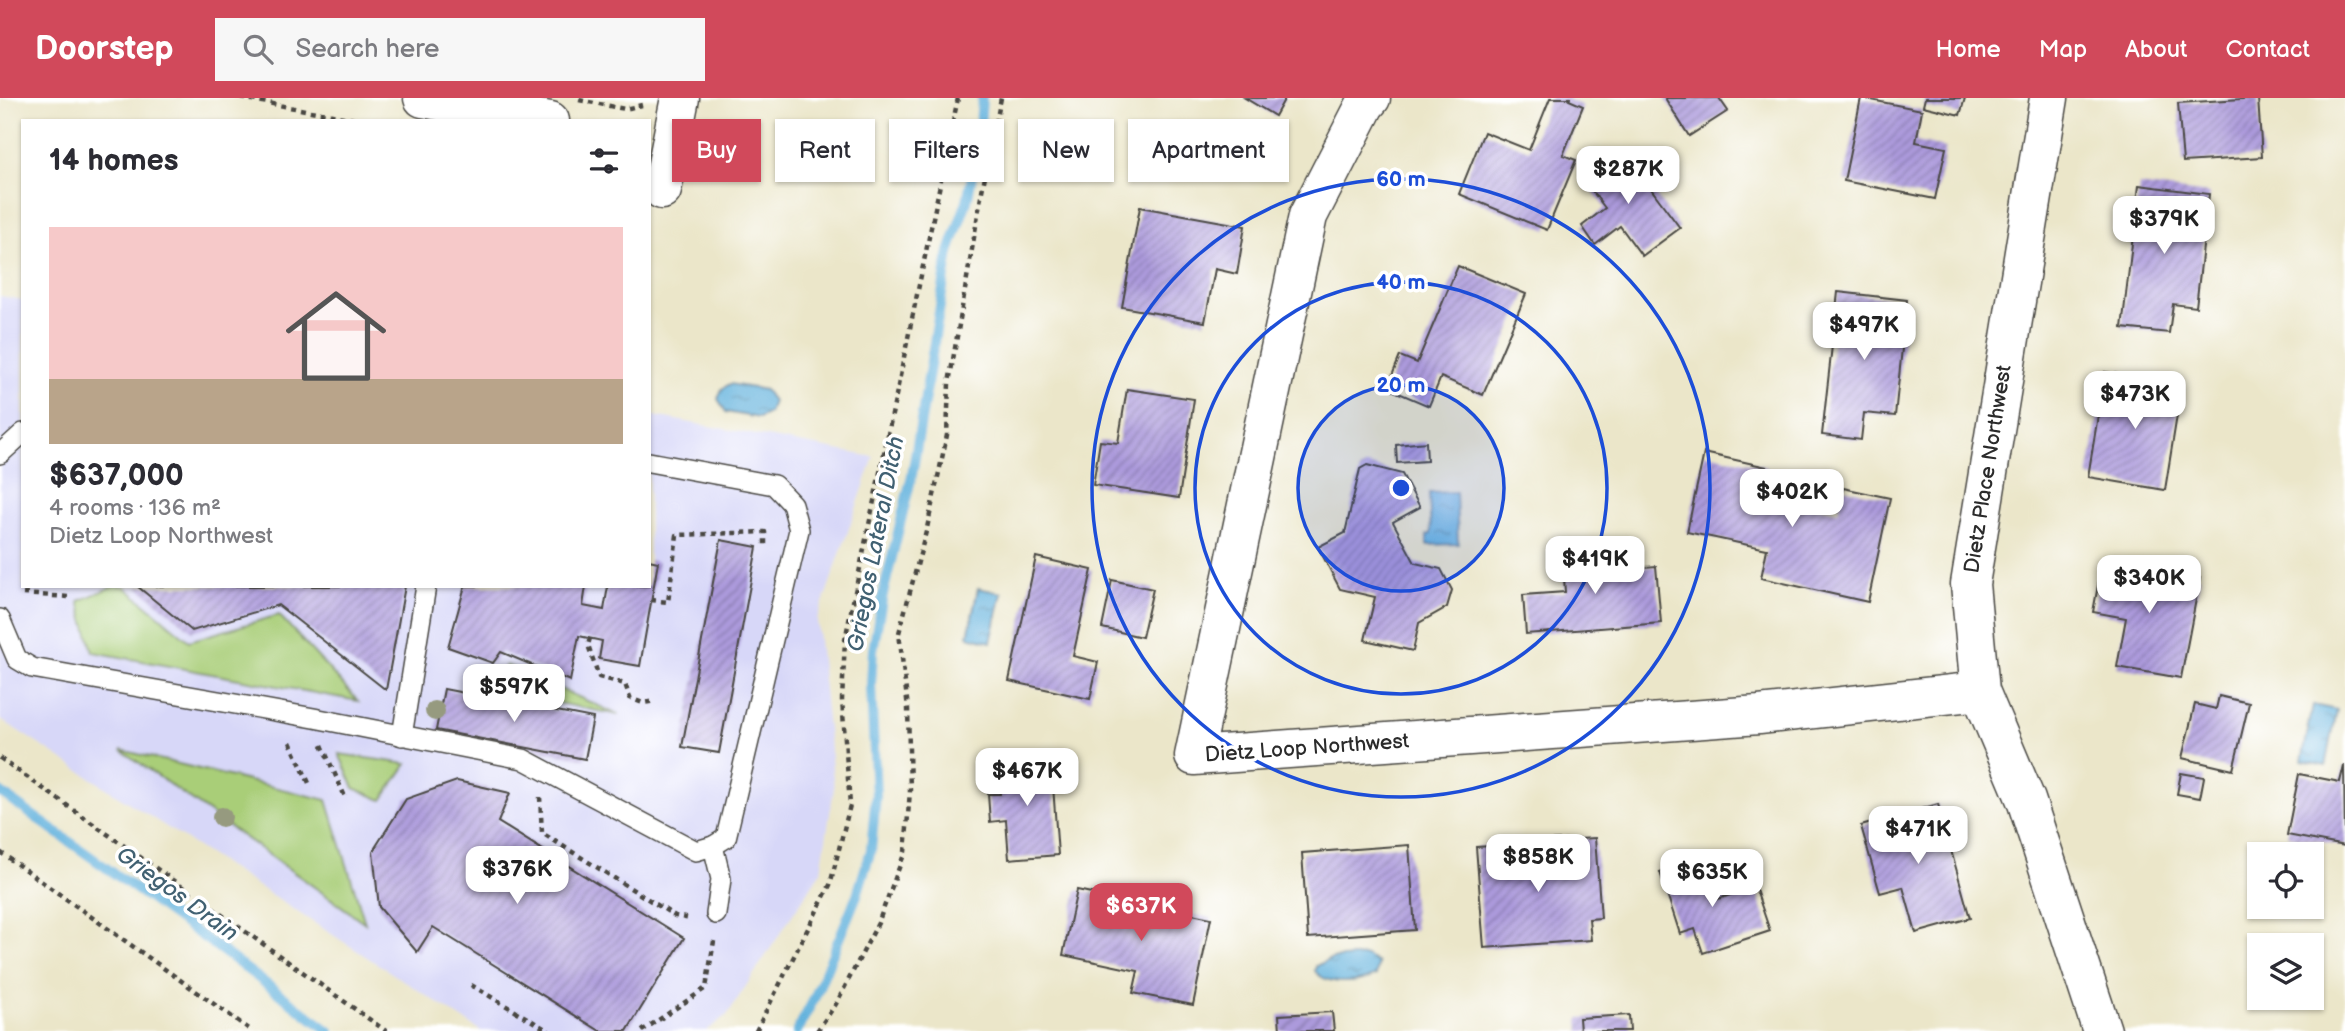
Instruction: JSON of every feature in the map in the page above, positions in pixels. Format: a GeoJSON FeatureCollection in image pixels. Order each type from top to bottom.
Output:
{"type":"FeatureCollection","features":[{"type":"Feature","properties":{"kind":"street"},"geometry":{"type":"LineString","coordinates":[[423,98],[539,119]]}},
{"type":"Feature","properties":{"kind":"street","name":"Dietz Loop Northwest"},"geometry":{"type":"LineString","coordinates":[[1371,98],[1308,216],[1194,757],[1759,715],[1980,691]]}},
{"type":"Feature","properties":{"kind":"street","name":"Dietz Place Northwest"},"geometry":{"type":"LineString","coordinates":[[2049,98],[1970,584],[1980,691],[2025,800],[2102,1031]]}},
{"type":"Feature","properties":{"kind":"street"},"geometry":{"type":"LineString","coordinates":[[662,121],[663,190]]}},
{"type":"Feature","properties":{"kind":"lane"},"geometry":{"type":"LineString","coordinates":[[0,454],[21,435]]}},
{"type":"Feature","properties":{"kind":"lane"},"geometry":{"type":"LineString","coordinates":[[0,619],[17,659],[32,668],[277,711],[523,759],[696,850],[713,846],[726,838],[799,530],[792,504],[774,485],[651,462]]}},
{"type":"Feature","properties":{"kind":"lane"},"geometry":{"type":"LineString","coordinates":[[402,736],[426,588]]}},
{"type":"Feature","properties":{"kind":"lane"},"geometry":{"type":"LineString","coordinates":[[713,846],[721,879],[716,914]]}},
{"type":"Feature","properties":{"kind":"path"},"geometry":{"type":"LineString","coordinates":[[241,98],[353,119]]}},
{"type":"Feature","properties":{"kind":"path"},"geometry":{"type":"LineString","coordinates":[[568,98],[625,109],[662,121]]}},
{"type":"Feature","properties":{"kind":"path"},"geometry":{"type":"LineString","coordinates":[[756,1031],[830,885],[850,805],[842,700],[845,640],[958,98]]}},
{"type":"Feature","properties":{"kind":"path"},"geometry":{"type":"LineString","coordinates":[[817,1031],[836,1004],[878,923],[905,852],[910,791],[908,708],[899,633],[927,528],[947,435],[949,383],[1001,98]]}},
{"type":"Feature","properties":{"kind":"path"},"geometry":{"type":"LineString","coordinates":[[651,600],[668,602],[677,535],[765,532],[764,554]]}},
{"type":"Feature","properties":{"kind":"path"},"geometry":{"type":"LineString","coordinates":[[23,594],[69,597]]}},
{"type":"Feature","properties":{"kind":"path"},"geometry":{"type":"LineString","coordinates":[[590,638],[588,645],[599,677],[625,684],[631,698],[643,703],[656,701]]}},
{"type":"Feature","properties":{"kind":"path"},"geometry":{"type":"LineString","coordinates":[[289,738],[309,783]]}},
{"type":"Feature","properties":{"kind":"path"},"geometry":{"type":"LineString","coordinates":[[320,741],[346,799]]}},
{"type":"Feature","properties":{"kind":"path"},"geometry":{"type":"LineString","coordinates":[[0,758],[386,1031]]}},
{"type":"Feature","properties":{"kind":"path"},"geometry":{"type":"LineString","coordinates":[[540,794],[542,833],[675,916],[696,920]]}},
{"type":"Feature","properties":{"kind":"path"},"geometry":{"type":"LineString","coordinates":[[0,852],[252,1031]]}},
{"type":"Feature","properties":{"kind":"path"},"geometry":{"type":"LineString","coordinates":[[642,1031],[706,988],[715,937]]}},
{"type":"Feature","properties":{"kind":"path"},"geometry":{"type":"LineString","coordinates":[[471,985],[549,1031]]}},
{"type":"Feature","properties":{"kind":"shaded area"},"geometry":{"type":"Polygon","coordinates":[[[0,296],[21,300],[21,588],[651,588],[651,415],[874,457],[817,620],[834,788],[821,871],[727,1015],[706,1031],[481,1031],[0,719],[0,296]]]}},
{"type":"Feature","properties":{"kind":"green space"},"geometry":{"type":"Polygon","coordinates":[[[108,588],[126,588],[189,641],[279,615],[358,701],[93,652],[79,601],[108,588]]]}},
{"type":"Feature","properties":{"kind":"green space"},"geometry":{"type":"Polygon","coordinates":[[[506,665],[619,715],[491,690],[506,665]]]}},
{"type":"Feature","properties":{"kind":"green space"},"geometry":{"type":"Polygon","coordinates":[[[121,750],[327,800],[365,923],[121,750]]]}},
{"type":"Feature","properties":{"kind":"green space"},"geometry":{"type":"Polygon","coordinates":[[[339,754],[407,764],[382,800],[354,788],[339,754]]]}},
{"type":"Feature","properties":{"kind":"water"},"geometry":{"type":"Polygon","coordinates":[[[730,384],[765,390],[773,401],[769,413],[759,418],[726,412],[718,399],[722,389],[730,384]]]}},
{"type":"Feature","properties":{"kind":"water"},"geometry":{"type":"Polygon","coordinates":[[[1456,492],[1458,544],[1427,545],[1427,535],[1431,534],[1429,493],[1456,492]]]}},
{"type":"Feature","properties":{"kind":"water"},"geometry":{"type":"Polygon","coordinates":[[[978,588],[1002,593],[991,642],[968,636],[978,588]]]}},
{"type":"Feature","properties":{"kind":"water"},"geometry":{"type":"Polygon","coordinates":[[[2313,705],[2337,710],[2326,766],[2302,761],[2313,705]]]}},
{"type":"Feature","properties":{"kind":"water"},"geometry":{"type":"Polygon","coordinates":[[[1366,956],[1378,963],[1376,975],[1370,978],[1336,981],[1320,976],[1315,971],[1316,966],[1330,959],[1366,956]]]}},
{"type":"Feature","properties":{"kind":"building"},"geometry":{"type":"Polygon","coordinates":[[[1245,98],[1285,98],[1275,116],[1245,98]]]}},
{"type":"Feature","properties":{"kind":"building"},"geometry":{"type":"Polygon","coordinates":[[[1550,98],[1570,98],[1569,100],[1583,106],[1563,155],[1576,160],[1547,230],[1459,194],[1484,132],[1529,150],[1550,98]]]}},
{"type":"Feature","properties":{"kind":"building"},"geometry":{"type":"Polygon","coordinates":[[[1665,98],[1719,98],[1728,111],[1689,136],[1665,98]]]}},
{"type":"Feature","properties":{"kind":"building"},"geometry":{"type":"Polygon","coordinates":[[[1861,98],[1922,110],[1916,142],[1946,148],[1935,199],[1844,181],[1861,98]]]}},
{"type":"Feature","properties":{"kind":"building"},"geometry":{"type":"Polygon","coordinates":[[[1925,98],[1965,98],[1960,115],[1923,106],[1925,98]]]}},
{"type":"Feature","properties":{"kind":"building"},"geometry":{"type":"Polygon","coordinates":[[[2258,98],[2262,157],[2183,162],[2178,103],[2258,98]]]}},
{"type":"Feature","properties":{"kind":"building"},"geometry":{"type":"Polygon","coordinates":[[[1623,151],[1680,228],[1642,256],[1620,226],[1595,245],[1582,226],[1605,208],[1584,180],[1623,151]]]}},
{"type":"Feature","properties":{"kind":"building"},"geometry":{"type":"Polygon","coordinates":[[[2139,185],[2209,194],[2196,307],[2173,304],[2169,333],[2122,328],[2139,185]]]}},
{"type":"Feature","properties":{"kind":"building"},"geometry":{"type":"Polygon","coordinates":[[[1140,207],[1245,226],[1237,274],[1215,269],[1205,322],[1122,307],[1140,207]]]}},
{"type":"Feature","properties":{"kind":"building"},"geometry":{"type":"Polygon","coordinates":[[[1458,266],[1526,294],[1483,395],[1441,377],[1429,406],[1387,388],[1400,356],[1417,363],[1458,266]]]}},
{"type":"Feature","properties":{"kind":"building"},"geometry":{"type":"Polygon","coordinates":[[[1838,292],[1907,300],[1895,416],[1864,413],[1861,440],[1822,435],[1838,292]]]}},
{"type":"Feature","properties":{"kind":"building"},"geometry":{"type":"Polygon","coordinates":[[[2105,372],[2182,384],[2165,490],[2088,477],[2105,372]]]}},
{"type":"Feature","properties":{"kind":"building"},"geometry":{"type":"Polygon","coordinates":[[[1127,389],[1194,399],[1179,498],[1093,485],[1100,441],[1118,443],[1127,389]]]}},
{"type":"Feature","properties":{"kind":"building"},"geometry":{"type":"Polygon","coordinates":[[[1426,442],[1427,461],[1397,463],[1396,445],[1426,442]]]}},
{"type":"Feature","properties":{"kind":"building"},"geometry":{"type":"Polygon","coordinates":[[[1704,453],[1767,467],[1761,495],[1838,512],[1843,488],[1890,498],[1868,602],[1761,578],[1767,549],[1687,532],[1704,453]]]}},
{"type":"Feature","properties":{"kind":"building"},"geometry":{"type":"Polygon","coordinates":[[[1367,465],[1402,474],[1420,507],[1393,522],[1415,563],[1441,569],[1452,590],[1447,607],[1419,623],[1413,651],[1365,640],[1375,597],[1340,589],[1318,547],[1345,533],[1360,469],[1367,465]]]}},
{"type":"Feature","properties":{"kind":"building"},"geometry":{"type":"Polygon","coordinates":[[[721,540],[757,547],[719,753],[682,747],[721,540]]]}},
{"type":"Feature","properties":{"kind":"building"},"geometry":{"type":"Polygon","coordinates":[[[1607,546],[1609,570],[1656,566],[1661,623],[1526,634],[1523,595],[1565,592],[1562,549],[1607,546]]]}},
{"type":"Feature","properties":{"kind":"building"},"geometry":{"type":"Polygon","coordinates":[[[1036,557],[1092,570],[1073,656],[1098,662],[1090,699],[1009,681],[1036,557]]]}},
{"type":"Feature","properties":{"kind":"building"},"geometry":{"type":"Polygon","coordinates":[[[2103,559],[2200,578],[2181,678],[2117,667],[2126,618],[2093,612],[2103,559]]]}},
{"type":"Feature","properties":{"kind":"building"},"geometry":{"type":"Polygon","coordinates":[[[651,560],[658,562],[640,666],[599,659],[602,641],[579,636],[570,681],[501,652],[493,663],[448,647],[464,588],[586,588],[583,606],[604,610],[608,588],[651,588],[651,560]]]}},
{"type":"Feature","properties":{"kind":"building"},"geometry":{"type":"Polygon","coordinates":[[[1112,580],[1153,589],[1142,637],[1102,628],[1112,580]]]}},
{"type":"Feature","properties":{"kind":"building"},"geometry":{"type":"Polygon","coordinates":[[[139,588],[405,588],[386,690],[278,605],[192,631],[139,588]]]}},
{"type":"Feature","properties":{"kind":"building"},"geometry":{"type":"Polygon","coordinates":[[[444,689],[593,718],[585,759],[436,730],[444,689]]]}},
{"type":"Feature","properties":{"kind":"building"},"geometry":{"type":"Polygon","coordinates":[[[2219,696],[2249,703],[2233,770],[2182,758],[2195,704],[2216,709],[2219,696]]]}},
{"type":"Feature","properties":{"kind":"building"},"geometry":{"type":"Polygon","coordinates":[[[1051,758],[1058,855],[1009,859],[1006,820],[990,822],[988,794],[1000,794],[998,763],[1051,758]]]}},
{"type":"Feature","properties":{"kind":"building"},"geometry":{"type":"Polygon","coordinates":[[[2344,765],[2345,846],[2287,835],[2299,774],[2340,782],[2344,765]]]}},
{"type":"Feature","properties":{"kind":"building"},"geometry":{"type":"Polygon","coordinates":[[[2181,773],[2204,777],[2200,798],[2177,794],[2181,773]]]}},
{"type":"Feature","properties":{"kind":"building"},"geometry":{"type":"Polygon","coordinates":[[[457,781],[510,793],[498,822],[684,938],[627,1031],[600,1031],[433,927],[417,952],[379,907],[373,851],[406,799],[457,781]]]}},
{"type":"Feature","properties":{"kind":"building"},"geometry":{"type":"Polygon","coordinates":[[[1938,804],[1970,918],[1916,933],[1903,887],[1880,893],[1861,826],[1938,804]]]}},
{"type":"Feature","properties":{"kind":"building"},"geometry":{"type":"Polygon","coordinates":[[[1595,838],[1601,918],[1589,919],[1591,940],[1484,948],[1476,847],[1525,844],[1527,871],[1548,869],[1546,841],[1595,838]]]}},
{"type":"Feature","properties":{"kind":"building"},"geometry":{"type":"Polygon","coordinates":[[[1409,845],[1415,930],[1308,938],[1302,853],[1409,845]]]}},
{"type":"Feature","properties":{"kind":"building"},"geometry":{"type":"Polygon","coordinates":[[[1698,859],[1712,901],[1755,887],[1770,931],[1703,953],[1695,929],[1680,934],[1660,872],[1698,859]]]}},
{"type":"Feature","properties":{"kind":"building"},"geometry":{"type":"Polygon","coordinates":[[[1077,890],[1211,918],[1193,1005],[1133,993],[1138,971],[1063,955],[1077,890]]]}},
{"type":"Feature","properties":{"kind":"building"},"geometry":{"type":"Polygon","coordinates":[[[1332,1012],[1334,1031],[1280,1031],[1279,1015],[1332,1012]]]}},
{"type":"Feature","properties":{"kind":"building"},"geometry":{"type":"Polygon","coordinates":[[[1629,1015],[1630,1031],[1580,1031],[1579,1018],[1629,1015]]]}},
{"type":"Feature","properties":{"kind":"waterway","name":"Griegos Lateral Ditch"},"geometry":{"type":"LineString","coordinates":[[797,1031],[814,999],[857,895],[871,850],[876,795],[871,685],[873,650],[883,594],[912,475],[949,252],[967,201],[979,140],[982,98]]}},
{"type":"Feature","properties":{"kind":"waterway","name":"Griegos Drain"},"geometry":{"type":"LineString","coordinates":[[0,792],[217,947],[329,1031]]}}]}
